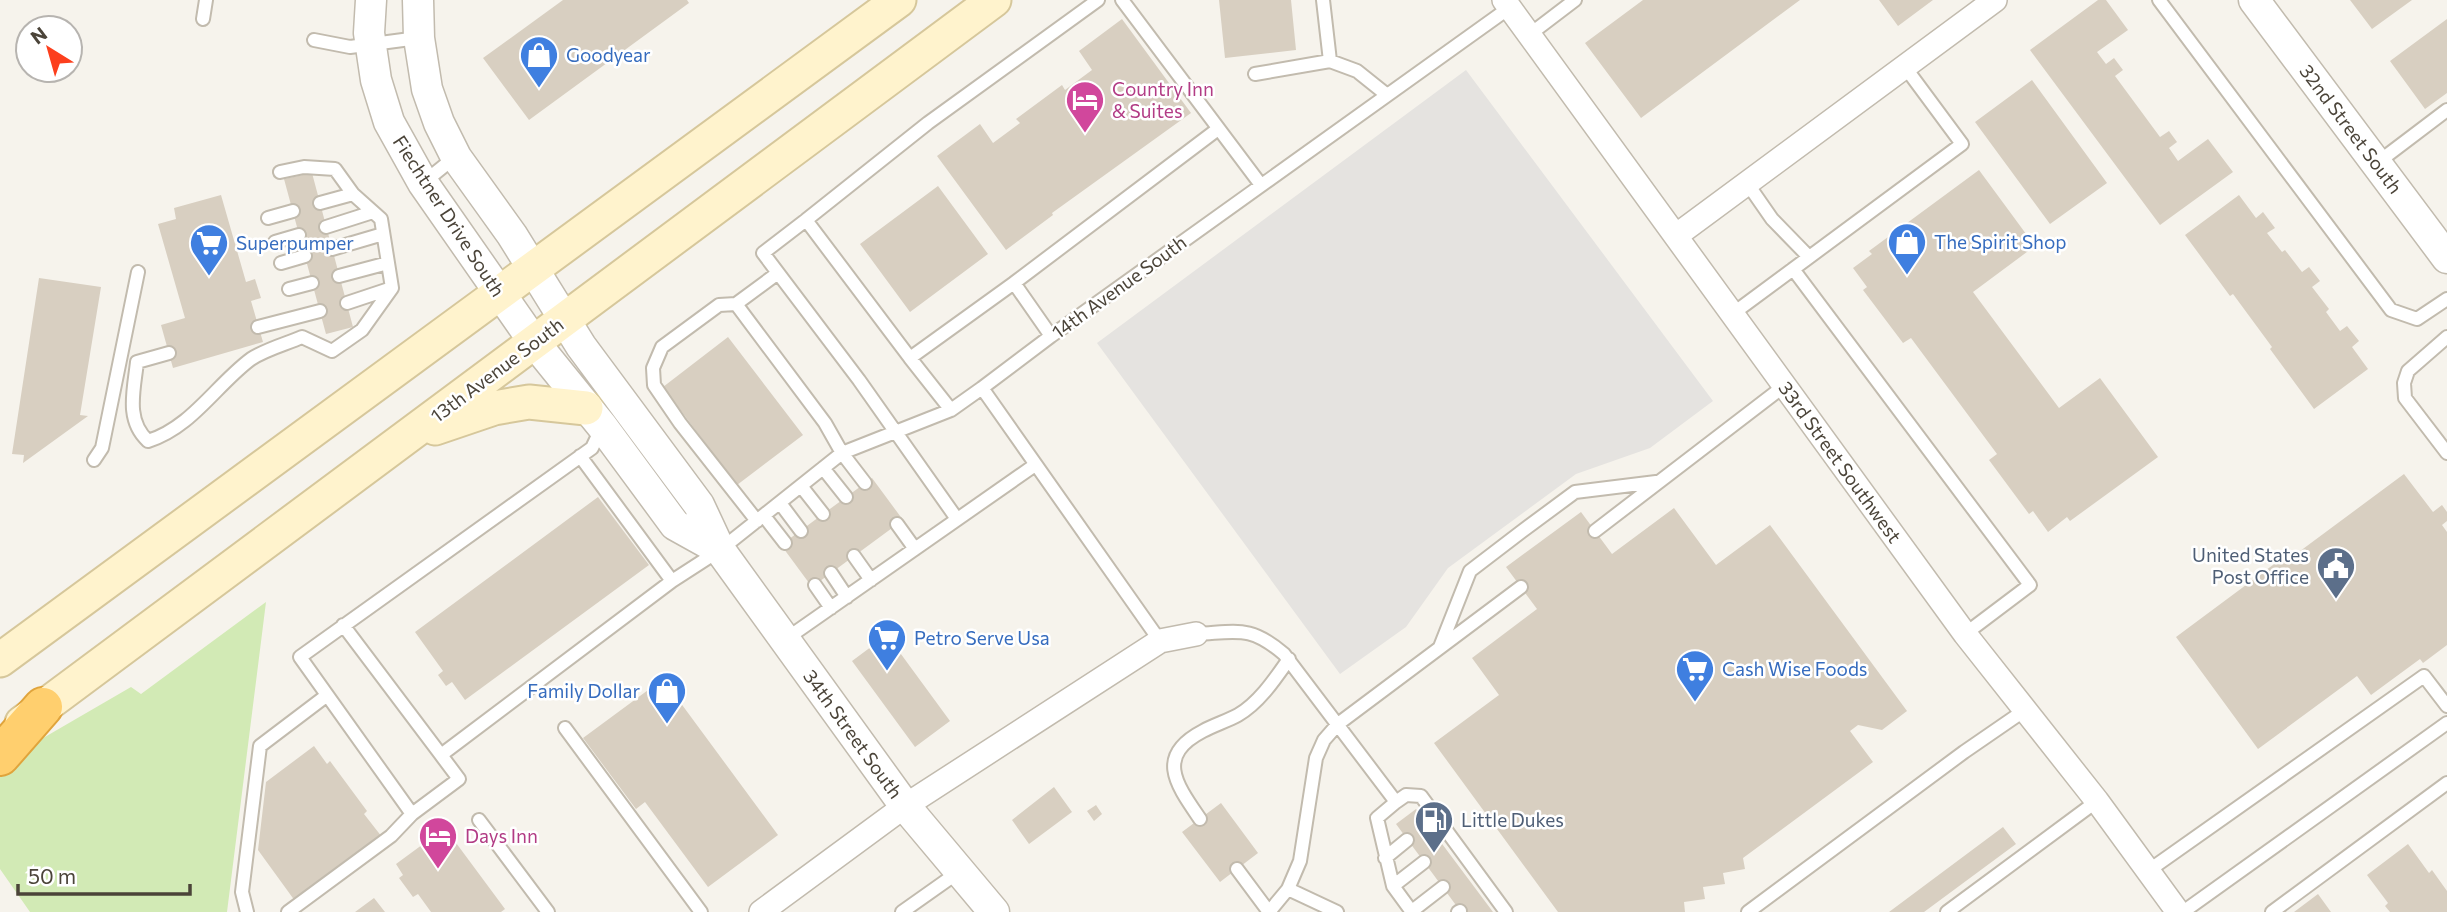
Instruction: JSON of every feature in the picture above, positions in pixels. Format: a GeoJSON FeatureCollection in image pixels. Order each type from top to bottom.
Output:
{"type":"FeatureCollection","features":[{"type":"Feature","properties":{"kind":"highway"},"geometry":{"type":"LineString","coordinates":[[0,755],[43,707]]}},
{"type":"Feature","properties":{"kind":"main road"},"geometry":{"type":"LineString","coordinates":[[0,660],[898,0]]}},
{"type":"Feature","properties":{"kind":"main road"},"geometry":{"type":"LineString","coordinates":[[880,85],[962,0]]}},
{"type":"Feature","properties":{"kind":"main road","name":"13th Avenue South"},"geometry":{"type":"LineString","coordinates":[[0,738],[994,0]]}},
{"type":"Feature","properties":{"kind":"main road"},"geometry":{"type":"LineString","coordinates":[[400,442],[494,408],[529,402],[594,417]]}},
{"type":"Feature","properties":{"kind":"street","name":"Fiechtner Drive South"},"geometry":{"type":"LineString","coordinates":[[371,0],[371,44],[376,80],[389,122],[423,183],[534,342]]}},
{"type":"Feature","properties":{"kind":"street","name":"Fiechtner Drive South"},"geometry":{"type":"LineString","coordinates":[[418,0],[419,38],[427,89],[439,123],[456,157],[512,235],[565,319]]}},
{"type":"Feature","properties":{"kind":"street"},"geometry":{"type":"LineString","coordinates":[[1677,236],[1995,0]]}},
{"type":"Feature","properties":{"kind":"street","name":"32nd Street South"},"geometry":{"type":"LineString","coordinates":[[2254,0],[2446,254]]}},
{"type":"Feature","properties":{"kind":"street","name":"33rd Street Southwest"},"geometry":{"type":"LineString","coordinates":[[1506,4],[1965,634],[2097,801],[2178,912]]}},
{"type":"Feature","properties":{"kind":"street","name":"34th Street South"},"geometry":{"type":"LineString","coordinates":[[565,319],[699,505],[720,550],[905,806],[994,912]]}},
{"type":"Feature","properties":{"kind":"street","name":"34th Street South"},"geometry":{"type":"LineString","coordinates":[[534,342],[675,525],[720,550]]}},
{"type":"Feature","properties":{"kind":"street"},"geometry":{"type":"LineString","coordinates":[[761,912],[905,806],[1160,641],[1196,634]]}},
{"type":"Feature","properties":{"kind":"lane"},"geometry":{"type":"LineString","coordinates":[[203,19],[206,0]]}},
{"type":"Feature","properties":{"kind":"lane"},"geometry":{"type":"LineString","coordinates":[[957,519],[859,380],[763,253],[928,123],[1098,0]]}},
{"type":"Feature","properties":{"kind":"lane"},"geometry":{"type":"LineString","coordinates":[[1122,0],[1261,185]]}},
{"type":"Feature","properties":{"kind":"lane"},"geometry":{"type":"LineString","coordinates":[[1323,0],[1330,61]]}},
{"type":"Feature","properties":{"kind":"lane"},"geometry":{"type":"LineString","coordinates":[[2158,0],[2391,310],[2417,319],[2447,299]]}},
{"type":"Feature","properties":{"kind":"lane"},"geometry":{"type":"LineString","coordinates":[[1529,34],[1570,1]]}},
{"type":"Feature","properties":{"kind":"lane","name":"14th Avenue South"},"geometry":{"type":"LineString","coordinates":[[441,755],[672,581],[720,550],[842,453],[894,430],[951,410],[1387,95],[1506,4]]}},
{"type":"Feature","properties":{"kind":"lane"},"geometry":{"type":"LineString","coordinates":[[314,40],[350,47],[419,38]]}},
{"type":"Feature","properties":{"kind":"lane"},"geometry":{"type":"LineString","coordinates":[[1255,74],[1330,61],[1357,71],[1387,95]]}},
{"type":"Feature","properties":{"kind":"lane"},"geometry":{"type":"LineString","coordinates":[[1731,315],[1962,144],[1905,67]]}},
{"type":"Feature","properties":{"kind":"lane"},"geometry":{"type":"LineString","coordinates":[[2376,163],[2447,110]]}},
{"type":"Feature","properties":{"kind":"lane"},"geometry":{"type":"LineString","coordinates":[[910,358],[1218,129]]}},
{"type":"Feature","properties":{"kind":"lane"},"geometry":{"type":"LineString","coordinates":[[423,183],[456,157]]}},
{"type":"Feature","properties":{"kind":"lane"},"geometry":{"type":"LineString","coordinates":[[169,352],[137,362],[133,421],[138,432],[148,441],[162,437],[191,415],[253,358],[302,337],[332,351],[362,330],[392,288],[381,219],[353,194],[335,169],[304,167],[280,172]]}},
{"type":"Feature","properties":{"kind":"lane"},"geometry":{"type":"LineString","coordinates":[[1747,183],[1772,219],[1809,257]]}},
{"type":"Feature","properties":{"kind":"lane"},"geometry":{"type":"LineString","coordinates":[[320,203],[353,194]]}},
{"type":"Feature","properties":{"kind":"lane"},"geometry":{"type":"LineString","coordinates":[[268,218],[293,211]]}},
{"type":"Feature","properties":{"kind":"lane"},"geometry":{"type":"LineString","coordinates":[[326,228],[373,212]]}},
{"type":"Feature","properties":{"kind":"lane"},"geometry":{"type":"LineString","coordinates":[[806,220],[951,410]]}},
{"type":"Feature","properties":{"kind":"lane"},"geometry":{"type":"LineString","coordinates":[[332,249],[383,234]]}},
{"type":"Feature","properties":{"kind":"lane"},"geometry":{"type":"LineString","coordinates":[[275,242],[299,235]]}},
{"type":"Feature","properties":{"kind":"lane"},"geometry":{"type":"LineString","coordinates":[[281,263],[305,256]]}},
{"type":"Feature","properties":{"kind":"lane"},"geometry":{"type":"LineString","coordinates":[[339,276],[388,263]]}},
{"type":"Feature","properties":{"kind":"lane"},"geometry":{"type":"LineString","coordinates":[[1793,269],[2030,585],[1965,634]]}},
{"type":"Feature","properties":{"kind":"lane"},"geometry":{"type":"LineString","coordinates":[[94,460],[102,448],[138,272]]}},
{"type":"Feature","properties":{"kind":"lane"},"geometry":{"type":"LineString","coordinates":[[778,273],[736,304],[719,305],[662,346],[653,369],[654,385],[680,423],[785,543]]}},
{"type":"Feature","properties":{"kind":"lane"},"geometry":{"type":"LineString","coordinates":[[1014,283],[1051,336]]}},
{"type":"Feature","properties":{"kind":"lane"},"geometry":{"type":"LineString","coordinates":[[289,289],[312,284]]}},
{"type":"Feature","properties":{"kind":"lane"},"geometry":{"type":"LineString","coordinates":[[347,303],[392,288]]}},
{"type":"Feature","properties":{"kind":"lane"},"geometry":{"type":"LineString","coordinates":[[736,304],[825,423],[842,453],[865,483]]}},
{"type":"Feature","properties":{"kind":"lane"},"geometry":{"type":"LineString","coordinates":[[258,327],[320,311]]}},
{"type":"Feature","properties":{"kind":"lane"},"geometry":{"type":"LineString","coordinates":[[297,318],[302,337]]}},
{"type":"Feature","properties":{"kind":"lane"},"geometry":{"type":"LineString","coordinates":[[2447,337],[2408,371],[2404,383],[2405,398],[2447,453]]}},
{"type":"Feature","properties":{"kind":"lane"},"geometry":{"type":"LineString","coordinates":[[1595,531],[1784,386]]}},
{"type":"Feature","properties":{"kind":"lane"},"geometry":{"type":"LineString","coordinates":[[982,388],[1160,641]]}},
{"type":"Feature","properties":{"kind":"lane"},"geometry":{"type":"LineString","coordinates":[[412,814],[300,657],[592,448],[594,417]]}},
{"type":"Feature","properties":{"kind":"lane"},"geometry":{"type":"LineString","coordinates":[[580,456],[672,581]]}},
{"type":"Feature","properties":{"kind":"lane"},"geometry":{"type":"LineString","coordinates":[[785,640],[1035,465]]}},
{"type":"Feature","properties":{"kind":"lane"},"geometry":{"type":"LineString","coordinates":[[823,468],[846,497]]}},
{"type":"Feature","properties":{"kind":"lane"},"geometry":{"type":"LineString","coordinates":[[1440,648],[1470,571],[1575,492],[1656,482]]}},
{"type":"Feature","properties":{"kind":"lane"},"geometry":{"type":"LineString","coordinates":[[801,486],[823,514]]}},
{"type":"Feature","properties":{"kind":"lane"},"geometry":{"type":"LineString","coordinates":[[780,503],[801,531]]}},
{"type":"Feature","properties":{"kind":"lane"},"geometry":{"type":"LineString","coordinates":[[897,524],[915,549]]}},
{"type":"Feature","properties":{"kind":"lane"},"geometry":{"type":"LineString","coordinates":[[854,556],[871,580]]}},
{"type":"Feature","properties":{"kind":"lane"},"geometry":{"type":"LineString","coordinates":[[831,573],[847,597]]}},
{"type":"Feature","properties":{"kind":"lane"},"geometry":{"type":"LineString","coordinates":[[815,585],[831,608]]}},
{"type":"Feature","properties":{"kind":"lane"},"geometry":{"type":"LineString","coordinates":[[1237,869],[1269,912],[1288,889],[1300,861],[1316,758],[1324,740],[1338,724],[1521,587]]}},
{"type":"Feature","properties":{"kind":"lane"},"geometry":{"type":"LineString","coordinates":[[288,912],[391,836],[412,814],[458,779],[343,625]]}},
{"type":"Feature","properties":{"kind":"lane"},"geometry":{"type":"LineString","coordinates":[[1196,634],[1246,631],[1268,640],[1289,659],[1396,802]]}},
{"type":"Feature","properties":{"kind":"lane"},"geometry":{"type":"LineString","coordinates":[[1200,818],[1182,794],[1174,775],[1173,761],[1178,749],[1201,732],[1239,715],[1271,684],[1289,659]]}},
{"type":"Feature","properties":{"kind":"lane"},"geometry":{"type":"LineString","coordinates":[[2148,872],[2424,676],[2447,706]]}},
{"type":"Feature","properties":{"kind":"lane"},"geometry":{"type":"LineString","coordinates":[[247,912],[242,892],[260,746],[326,696]]}},
{"type":"Feature","properties":{"kind":"lane"},"geometry":{"type":"LineString","coordinates":[[1748,912],[2025,710]]}},
{"type":"Feature","properties":{"kind":"lane"},"geometry":{"type":"LineString","coordinates":[[2183,912],[2447,723]]}},
{"type":"Feature","properties":{"kind":"lane"},"geometry":{"type":"LineString","coordinates":[[565,729],[701,912]]}},
{"type":"Feature","properties":{"kind":"lane"},"geometry":{"type":"LineString","coordinates":[[2272,912],[2447,783]]}},
{"type":"Feature","properties":{"kind":"lane"},"geometry":{"type":"LineString","coordinates":[[1443,887],[1412,912],[1392,886],[1377,818],[1406,795],[1421,796],[1432,820],[1485,892],[1506,912]]}},
{"type":"Feature","properties":{"kind":"lane"},"geometry":{"type":"LineString","coordinates":[[1947,912],[2097,801]]}},
{"type":"Feature","properties":{"kind":"lane"},"geometry":{"type":"LineString","coordinates":[[479,820],[548,912]]}},
{"type":"Feature","properties":{"kind":"lane"},"geometry":{"type":"LineString","coordinates":[[1385,858],[1408,840]]}},
{"type":"Feature","properties":{"kind":"lane"},"geometry":{"type":"LineString","coordinates":[[1392,886],[1424,862]]}},
{"type":"Feature","properties":{"kind":"lane"},"geometry":{"type":"LineString","coordinates":[[902,912],[960,871]]}},
{"type":"Feature","properties":{"kind":"lane"},"geometry":{"type":"LineString","coordinates":[[1288,889],[1336,912]]}},
{"type":"Feature","properties":{"kind":"green space"},"geometry":{"type":"Polygon","coordinates":[[[266,602],[227,912],[30,912],[0,869],[0,775],[19,752],[131,687],[141,694],[266,602]]]}},
{"type":"Feature","properties":{"kind":"shaded area"},"geometry":{"type":"Polygon","coordinates":[[[1466,70],[1713,401],[1650,448],[1576,474],[1448,568],[1406,627],[1340,674],[1097,343],[1466,70]]]}},
{"type":"Feature","properties":{"kind":"building","name":"Goodyear"},"geometry":{"type":"Polygon","coordinates":[[[563,0],[687,0],[689,3],[529,120],[483,58],[563,0]]]}},
{"type":"Feature","properties":{"kind":"building"},"geometry":{"type":"Polygon","coordinates":[[[1219,0],[1291,0],[1296,50],[1225,58],[1219,0]]]}},
{"type":"Feature","properties":{"kind":"building"},"geometry":{"type":"Polygon","coordinates":[[[1643,0],[1800,0],[1641,118],[1585,43],[1643,0]]]}},
{"type":"Feature","properties":{"kind":"building"},"geometry":{"type":"Polygon","coordinates":[[[1879,0],[1933,0],[1898,26],[1879,0]]]}},
{"type":"Feature","properties":{"kind":"building"},"geometry":{"type":"Polygon","coordinates":[[[2098,0],[2106,0],[2128,30],[2097,52],[2106,64],[2114,58],[2123,70],[2115,76],[2160,137],[2169,131],[2177,142],[2169,148],[2178,161],[2208,139],[2233,172],[2160,225],[2030,50],[2098,0]]]}},
{"type":"Feature","properties":{"kind":"building"},"geometry":{"type":"Polygon","coordinates":[[[2350,0],[2412,0],[2372,29],[2350,0]]]}},
{"type":"Feature","properties":{"kind":"building","name":"Country Inn & Suites"},"geometry":{"type":"Polygon","coordinates":[[[1122,19],[1191,113],[1052,213],[1053,215],[1006,250],[937,156],[980,124],[993,143],[1020,123],[1016,119],[1062,85],[1065,90],[1092,70],[1079,51],[1122,19]]]}},
{"type":"Feature","properties":{"kind":"building"},"geometry":{"type":"Polygon","coordinates":[[[2447,19],[2447,93],[2425,109],[2390,61],[2447,19]]]}},
{"type":"Feature","properties":{"kind":"building"},"geometry":{"type":"Polygon","coordinates":[[[2032,80],[2107,183],[2050,224],[1975,122],[2032,80]]]}},
{"type":"Feature","properties":{"kind":"building"},"geometry":{"type":"Polygon","coordinates":[[[1979,170],[2035,246],[1973,292],[2059,408],[2100,378],[2158,457],[2070,521],[2067,517],[2048,532],[2033,511],[2029,514],[1989,460],[1997,454],[1911,338],[1903,343],[1863,290],[1867,287],[1853,268],[1872,254],[1869,251],[1979,170]]]}},
{"type":"Feature","properties":{"kind":"building"},"geometry":{"type":"Polygon","coordinates":[[[312,173],[353,327],[326,334],[284,179],[312,173]]]}},
{"type":"Feature","properties":{"kind":"building"},"geometry":{"type":"Polygon","coordinates":[[[938,186],[988,254],[910,312],[860,244],[938,186]]]}},
{"type":"Feature","properties":{"kind":"building"},"geometry":{"type":"Polygon","coordinates":[[[221,195],[246,282],[255,279],[261,298],[251,301],[263,342],[173,368],[161,325],[185,318],[158,224],[176,219],[174,208],[221,195]]]}},
{"type":"Feature","properties":{"kind":"building"},"geometry":{"type":"Polygon","coordinates":[[[2239,195],[2256,218],[2263,212],[2275,228],[2267,233],[2282,252],[2285,250],[2302,272],[2309,267],[2320,281],[2312,287],[2329,309],[2326,312],[2340,331],[2347,326],[2359,341],[2352,347],[2368,369],[2314,409],[2233,294],[2230,296],[2185,235],[2239,195]]]}},
{"type":"Feature","properties":{"kind":"building"},"geometry":{"type":"Polygon","coordinates":[[[39,278],[101,287],[80,415],[88,416],[23,463],[24,455],[12,454],[39,278]]]}},
{"type":"Feature","properties":{"kind":"building"},"geometry":{"type":"Polygon","coordinates":[[[728,337],[803,435],[737,485],[663,387],[728,337]]]}},
{"type":"Feature","properties":{"kind":"building","name":"United States Post Office"},"geometry":{"type":"Polygon","coordinates":[[[2404,474],[2433,512],[2442,505],[2447,512],[2447,521],[2442,525],[2447,532],[2447,645],[2423,663],[2420,659],[2371,695],[2357,676],[2258,749],[2176,637],[2281,559],[2284,563],[2404,474]]]}},
{"type":"Feature","properties":{"kind":"building"},"geometry":{"type":"Polygon","coordinates":[[[872,478],[903,520],[812,587],[781,545],[872,478]]]}},
{"type":"Feature","properties":{"kind":"building"},"geometry":{"type":"Polygon","coordinates":[[[598,497],[649,565],[465,700],[452,682],[446,686],[438,675],[443,671],[415,632],[598,497]]]}},
{"type":"Feature","properties":{"kind":"building","name":"Cash Wise Foods"},"geometry":{"type":"Polygon","coordinates":[[[1674,508],[1716,565],[1770,525],[1907,711],[1882,730],[1858,725],[1850,731],[1873,762],[1743,858],[1745,869],[1723,873],[1725,884],[1703,887],[1705,899],[1684,902],[1685,912],[1558,912],[1434,743],[1499,695],[1472,658],[1537,609],[1506,567],[1581,512],[1612,554],[1674,508]]]}},
{"type":"Feature","properties":{"kind":"building"},"geometry":{"type":"Polygon","coordinates":[[[887,635],[950,721],[915,747],[852,661],[887,635]]]}},
{"type":"Feature","properties":{"kind":"building"},"geometry":{"type":"Polygon","coordinates":[[[663,679],[778,835],[708,887],[645,802],[636,809],[583,738],[663,679]]]}},
{"type":"Feature","properties":{"kind":"building"},"geometry":{"type":"Polygon","coordinates":[[[314,746],[327,764],[330,761],[367,811],[364,814],[382,837],[295,901],[258,850],[266,782],[314,746]]]}},
{"type":"Feature","properties":{"kind":"building"},"geometry":{"type":"Polygon","coordinates":[[[1054,787],[1072,812],[1029,844],[1012,820],[1054,787]]]}},
{"type":"Feature","properties":{"kind":"building"},"geometry":{"type":"Polygon","coordinates":[[[1221,803],[1258,853],[1220,882],[1182,832],[1221,803]]]}},
{"type":"Feature","properties":{"kind":"building"},"geometry":{"type":"Polygon","coordinates":[[[1096,805],[1102,814],[1094,821],[1087,811],[1096,805]]]}},
{"type":"Feature","properties":{"kind":"building","name":"Little Dukes"},"geometry":{"type":"Polygon","coordinates":[[[1416,809],[1493,912],[1461,912],[1396,824],[1416,809]]]}},
{"type":"Feature","properties":{"kind":"building"},"geometry":{"type":"Polygon","coordinates":[[[2003,827],[2016,844],[1924,912],[1889,912],[2003,827]]]}},
{"type":"Feature","properties":{"kind":"building","name":"Days Inn"},"geometry":{"type":"Polygon","coordinates":[[[445,828],[505,909],[501,912],[431,912],[418,894],[413,897],[399,878],[403,875],[396,864],[445,828]]]}},
{"type":"Feature","properties":{"kind":"building"},"geometry":{"type":"Polygon","coordinates":[[[2408,844],[2429,873],[2432,870],[2447,891],[2447,912],[2390,912],[2385,906],[2388,903],[2367,875],[2408,844]]]}},
{"type":"Feature","properties":{"kind":"building"},"geometry":{"type":"Polygon","coordinates":[[[2318,894],[2331,912],[2294,912],[2318,894]]]}},
{"type":"Feature","properties":{"kind":"building"},"geometry":{"type":"Polygon","coordinates":[[[374,898],[385,912],[355,912],[374,898]]]}},
{"type":"Feature","properties":{"kind":"place","name":"Goodyear"},"geometry":{"type":"Point","coordinates":[539,89]}},
{"type":"Feature","properties":{"kind":"place","name":"Country Inn & Suites"},"geometry":{"type":"Point","coordinates":[1085,134]}},
{"type":"Feature","properties":{"kind":"place","name":"The Spirit Shop"},"geometry":{"type":"Point","coordinates":[1907,276]}},
{"type":"Feature","properties":{"kind":"place","name":"Superpumper"},"geometry":{"type":"Point","coordinates":[209,277]}},
{"type":"Feature","properties":{"kind":"place","name":"United States Post Office"},"geometry":{"type":"Point","coordinates":[2336,600]}},
{"type":"Feature","properties":{"kind":"place","name":"Petro Serve Usa"},"geometry":{"type":"Point","coordinates":[887,672]}},
{"type":"Feature","properties":{"kind":"place","name":"Cash Wise Foods"},"geometry":{"type":"Point","coordinates":[1695,703]}},
{"type":"Feature","properties":{"kind":"place","name":"Family Dollar"},"geometry":{"type":"Point","coordinates":[667,725]}},
{"type":"Feature","properties":{"kind":"place","name":"Little Dukes"},"geometry":{"type":"Point","coordinates":[1434,854]}},
{"type":"Feature","properties":{"kind":"place","name":"Days Inn"},"geometry":{"type":"Point","coordinates":[438,870]}}]}
